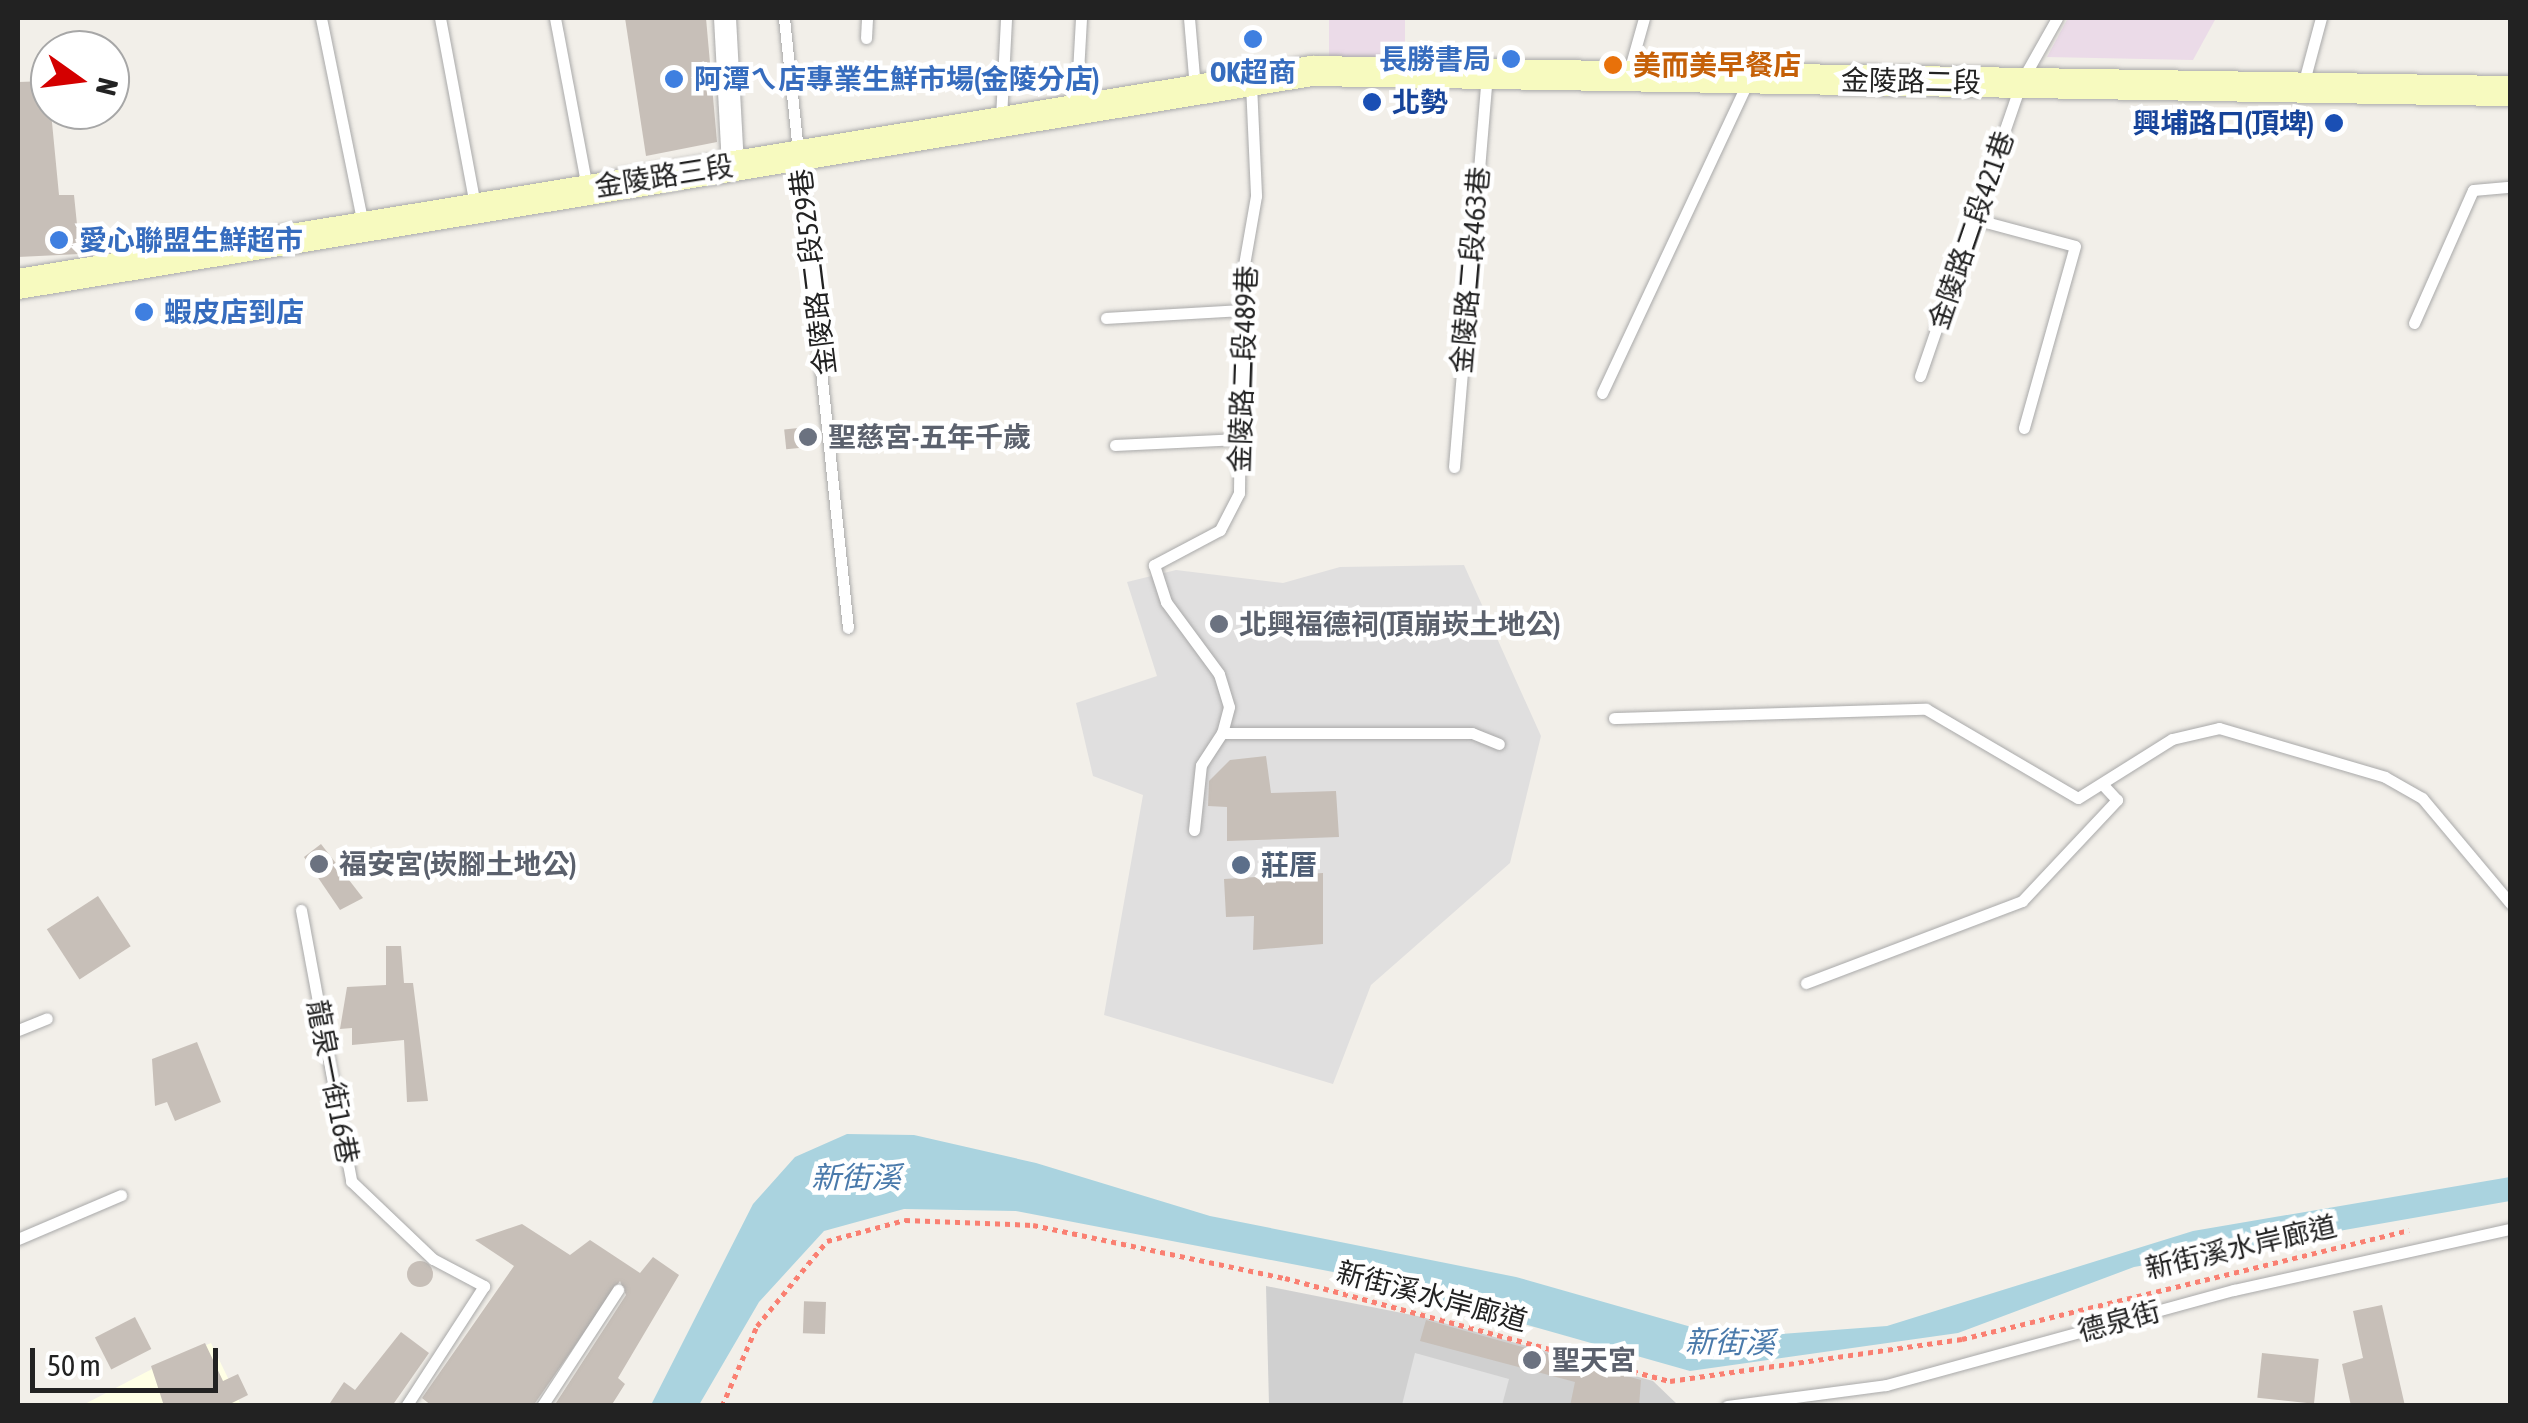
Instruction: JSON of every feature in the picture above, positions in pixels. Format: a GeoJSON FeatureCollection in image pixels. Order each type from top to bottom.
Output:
{"type":"FeatureCollection","features":[{"type":"Feature","properties":{"kind":"main road","name":"金陵路三段"},"geometry":{"type":"LineString","coordinates":[[18,284],[1312,71]]}},
{"type":"Feature","properties":{"kind":"main road","name":"金陵路二段"},"geometry":{"type":"LineString","coordinates":[[1312,71],[2510,91]]}},
{"type":"Feature","properties":{"kind":"street"},"geometry":{"type":"LineString","coordinates":[[725,18],[732,166]]}},
{"type":"Feature","properties":{"kind":"lane"},"geometry":{"type":"LineString","coordinates":[[322,18],[363,226]]}},
{"type":"Feature","properties":{"kind":"lane"},"geometry":{"type":"LineString","coordinates":[[440,18],[475,206]]}},
{"type":"Feature","properties":{"kind":"lane"},"geometry":{"type":"LineString","coordinates":[[556,18],[587,188]]}},
{"type":"Feature","properties":{"kind":"lane","name":"金陵路二段529巷"},"geometry":{"type":"LineString","coordinates":[[784,18],[848,628]]}},
{"type":"Feature","properties":{"kind":"lane"},"geometry":{"type":"LineString","coordinates":[[866,18],[866,38]]}},
{"type":"Feature","properties":{"kind":"lane"},"geometry":{"type":"LineString","coordinates":[[1001,121],[1006,18]]}},
{"type":"Feature","properties":{"kind":"lane"},"geometry":{"type":"LineString","coordinates":[[1076,108],[1080,18]]}},
{"type":"Feature","properties":{"kind":"lane"},"geometry":{"type":"LineString","coordinates":[[1189,18],[1196,88]]}},
{"type":"Feature","properties":{"kind":"lane"},"geometry":{"type":"LineString","coordinates":[[1628,79],[1644,18]]}},
{"type":"Feature","properties":{"kind":"lane","name":"金陵路二段421巷"},"geometry":{"type":"LineString","coordinates":[[1920,376],[1978,220],[2021,82],[2056,18]]}},
{"type":"Feature","properties":{"kind":"lane"},"geometry":{"type":"LineString","coordinates":[[2302,87],[2321,18]]}},
{"type":"Feature","properties":{"kind":"lane","name":"金陵路二段463巷"},"geometry":{"type":"LineString","coordinates":[[1454,466],[1486,74]]}},
{"type":"Feature","properties":{"kind":"lane"},"geometry":{"type":"LineString","coordinates":[[1602,393],[1750,78]]}},
{"type":"Feature","properties":{"kind":"lane","name":"金陵路二段489巷"},"geometry":{"type":"LineString","coordinates":[[1222,733],[1229,708],[1219,674],[1166,602],[1154,565],[1220,530],[1239,493],[1241,310],[1256,196],[1251,80]]}},
{"type":"Feature","properties":{"kind":"lane"},"geometry":{"type":"LineString","coordinates":[[2414,323],[2473,190],[2510,187]]}},
{"type":"Feature","properties":{"kind":"lane"},"geometry":{"type":"LineString","coordinates":[[1978,220],[2075,246],[2024,428]]}},
{"type":"Feature","properties":{"kind":"lane"},"geometry":{"type":"LineString","coordinates":[[1106,318],[1241,310]]}},
{"type":"Feature","properties":{"kind":"lane"},"geometry":{"type":"LineString","coordinates":[[1115,444],[1239,440]]}},
{"type":"Feature","properties":{"kind":"lane"},"geometry":{"type":"LineString","coordinates":[[1614,718],[1926,709],[2064,794],[2104,787],[2172,739],[2218,728],[2385,777],[2422,798],[2510,903]]}},
{"type":"Feature","properties":{"kind":"lane"},"geometry":{"type":"LineString","coordinates":[[1194,830],[1201,765],[1222,733],[1472,733],[1499,744]]}},
{"type":"Feature","properties":{"kind":"lane"},"geometry":{"type":"LineString","coordinates":[[1806,982],[2022,902],[2117,800],[2104,787]]}},
{"type":"Feature","properties":{"kind":"lane","name":"龍泉一街16巷"},"geometry":{"type":"LineString","coordinates":[[301,910],[351,1181],[434,1259],[484,1286],[406,1406]]}},
{"type":"Feature","properties":{"kind":"lane"},"geometry":{"type":"LineString","coordinates":[[18,1030],[47,1018]]}},
{"type":"Feature","properties":{"kind":"lane"},"geometry":{"type":"LineString","coordinates":[[18,1239],[121,1196]]}},
{"type":"Feature","properties":{"kind":"lane","name":"德泉街"},"geometry":{"type":"LineString","coordinates":[[1727,1406],[1886,1385],[2234,1290],[2510,1229]]}},
{"type":"Feature","properties":{"kind":"lane"},"geometry":{"type":"LineString","coordinates":[[542,1406],[618,1290]]}},
{"type":"Feature","properties":{"kind":"path","name":"新街溪水岸廊道"},"geometry":{"type":"LineString","coordinates":[[722,1406],[757,1326],[827,1241],[905,1220],[1033,1225],[1284,1278],[1670,1382],[1962,1339],[2415,1229]]}},
{"type":"Feature","properties":{"kind":"shaded area"},"geometry":{"type":"Polygon","coordinates":[[[1329,18],[1405,18],[1405,57],[1329,57],[1329,18]]]}},
{"type":"Feature","properties":{"kind":"shaded area"},"geometry":{"type":"Polygon","coordinates":[[[2068,18],[2216,18],[2193,60],[2047,57],[2068,18]]]}},
{"type":"Feature","properties":{"kind":"shaded area"},"geometry":{"type":"Polygon","coordinates":[[[1464,565],[1541,736],[1510,863],[1371,985],[1333,1084],[1104,1015],[1143,795],[1093,776],[1076,703],[1157,676],[1127,582],[1176,570],[1283,583],[1340,567],[1464,565]]]}},
{"type":"Feature","properties":{"kind":"shaded area"},"geometry":{"type":"Polygon","coordinates":[[[1266,1286],[1422,1317],[1653,1381],[1678,1405],[1269,1405],[1266,1286]]]}},
{"type":"Feature","properties":{"kind":"shaded area"},"geometry":{"type":"Polygon","coordinates":[[[211,1343],[241,1405],[81,1406],[154,1368],[211,1343]]]}},
{"type":"Feature","properties":{"kind":"shaded area"},"geometry":{"type":"Polygon","coordinates":[[[1415,1353],[1509,1379],[1502,1405],[1402,1405],[1415,1353]]]}},
{"type":"Feature","properties":{"kind":"water","name":"新街溪"},"geometry":{"type":"Polygon","coordinates":[[[847,1134],[914,1135],[1036,1163],[1210,1216],[1516,1277],[1730,1338],[1887,1326],[2193,1231],[2510,1177],[2510,1201],[2134,1267],[1958,1333],[1690,1371],[1354,1276],[1016,1211],[904,1209],[824,1231],[759,1302],[699,1405],[651,1405],[753,1204],[795,1157],[847,1134]]]}},
{"type":"Feature","properties":{"kind":"building","name":"阿潭ㄟ店專業生鮮市場(金陵分店)"},"geometry":{"type":"Polygon","coordinates":[[[625,18],[706,18],[717,142],[646,156],[625,18]]]}},
{"type":"Feature","properties":{"kind":"building"},"geometry":{"type":"Polygon","coordinates":[[[18,82],[30,82],[30,130],[53,130],[59,195],[74,195],[80,254],[18,257],[18,82]]]}},
{"type":"Feature","properties":{"kind":"building","name":"聖慈宮-五年千歲"},"geometry":{"type":"Polygon","coordinates":[[[817,426],[819,446],[786,449],[784,429],[817,426]]]}},
{"type":"Feature","properties":{"kind":"building"},"geometry":{"type":"Polygon","coordinates":[[[1266,756],[1271,793],[1336,791],[1339,837],[1227,841],[1227,807],[1208,806],[1209,781],[1230,760],[1266,756]]]}},
{"type":"Feature","properties":{"kind":"building"},"geometry":{"type":"Polygon","coordinates":[[[321,844],[363,898],[340,910],[304,857],[321,844]]]}},
{"type":"Feature","properties":{"kind":"building"},"geometry":{"type":"Polygon","coordinates":[[[1323,873],[1323,944],[1253,950],[1254,916],[1226,917],[1224,879],[1323,873]]]}},
{"type":"Feature","properties":{"kind":"building"},"geometry":{"type":"Polygon","coordinates":[[[98,896],[131,946],[80,980],[47,929],[98,896]]]}},
{"type":"Feature","properties":{"kind":"building"},"geometry":{"type":"Polygon","coordinates":[[[386,946],[401,946],[404,983],[413,983],[428,1101],[407,1102],[404,1040],[352,1045],[352,1028],[340,1029],[347,987],[386,985],[386,946]]]}},
{"type":"Feature","properties":{"kind":"building"},"geometry":{"type":"Polygon","coordinates":[[[197,1042],[221,1102],[175,1121],[167,1102],[155,1106],[152,1059],[197,1042]]]}},
{"type":"Feature","properties":{"kind":"building"},"geometry":{"type":"Polygon","coordinates":[[[522,1224],[570,1255],[590,1240],[640,1273],[653,1257],[679,1275],[618,1378],[625,1384],[611,1406],[554,1406],[626,1295],[620,1281],[533,1406],[432,1406],[422,1398],[514,1266],[475,1240],[522,1224]]]}},
{"type":"Feature","properties":{"kind":"building"},"geometry":{"type":"Polygon","coordinates":[[[420,1261],[429,1265],[433,1274],[429,1283],[420,1287],[411,1283],[407,1274],[411,1265],[420,1261]]]}},
{"type":"Feature","properties":{"kind":"building"},"geometry":{"type":"Polygon","coordinates":[[[804,1301],[826,1302],[825,1334],[803,1333],[804,1301]]]}},
{"type":"Feature","properties":{"kind":"building"},"geometry":{"type":"Polygon","coordinates":[[[2382,1305],[2405,1406],[2351,1406],[2342,1364],[2363,1358],[2353,1311],[2382,1305]]]}},
{"type":"Feature","properties":{"kind":"building"},"geometry":{"type":"Polygon","coordinates":[[[135,1317],[151,1349],[111,1370],[95,1337],[135,1317]]]}},
{"type":"Feature","properties":{"kind":"building","name":"聖天宮"},"geometry":{"type":"Polygon","coordinates":[[[1426,1320],[1641,1380],[1639,1406],[1570,1406],[1575,1382],[1420,1341],[1426,1320]]]}},
{"type":"Feature","properties":{"kind":"building"},"geometry":{"type":"Polygon","coordinates":[[[401,1332],[429,1353],[392,1406],[328,1406],[344,1382],[355,1390],[401,1332]]]}},
{"type":"Feature","properties":{"kind":"building"},"geometry":{"type":"Polygon","coordinates":[[[205,1343],[223,1381],[238,1374],[248,1395],[226,1406],[164,1406],[151,1366],[205,1343]]]}},
{"type":"Feature","properties":{"kind":"building"},"geometry":{"type":"Polygon","coordinates":[[[2262,1353],[2319,1359],[2314,1404],[2257,1398],[2262,1353]]]}},
{"type":"Feature","properties":{"kind":"place","name":"OK超商"},"geometry":{"type":"Point","coordinates":[1253,39]}},
{"type":"Feature","properties":{"kind":"place","name":"長勝書局"},"geometry":{"type":"Point","coordinates":[1511,59]}},
{"type":"Feature","properties":{"kind":"place","name":"美而美早餐店"},"geometry":{"type":"Point","coordinates":[1613,65]}},
{"type":"Feature","properties":{"kind":"place","name":"阿潭ㄟ店專業生鮮市場(金陵分店)"},"geometry":{"type":"Point","coordinates":[674,79]}},
{"type":"Feature","properties":{"kind":"place","name":"北勢"},"geometry":{"type":"Point","coordinates":[1372,102]}},
{"type":"Feature","properties":{"kind":"place","name":"興埔路口(頂埤)"},"geometry":{"type":"Point","coordinates":[2334,123]}},
{"type":"Feature","properties":{"kind":"place","name":"愛心聯盟生鮮超市"},"geometry":{"type":"Point","coordinates":[59,240]}},
{"type":"Feature","properties":{"kind":"place","name":"蝦皮店到店"},"geometry":{"type":"Point","coordinates":[144,312]}},
{"type":"Feature","properties":{"kind":"place","name":"聖慈宮-五年千歲"},"geometry":{"type":"Point","coordinates":[808,437]}},
{"type":"Feature","properties":{"kind":"place","name":"北興福德祠(頂崩崁土地公)"},"geometry":{"type":"Point","coordinates":[1219,624]}},
{"type":"Feature","properties":{"kind":"place","name":"福安宮(崁腳土地公)"},"geometry":{"type":"Point","coordinates":[319,864]}},
{"type":"Feature","properties":{"kind":"place","name":"莊厝"},"geometry":{"type":"Point","coordinates":[1241,865]}},
{"type":"Feature","properties":{"kind":"place","name":"聖天宮"},"geometry":{"type":"Point","coordinates":[1532,1360]}}]}
